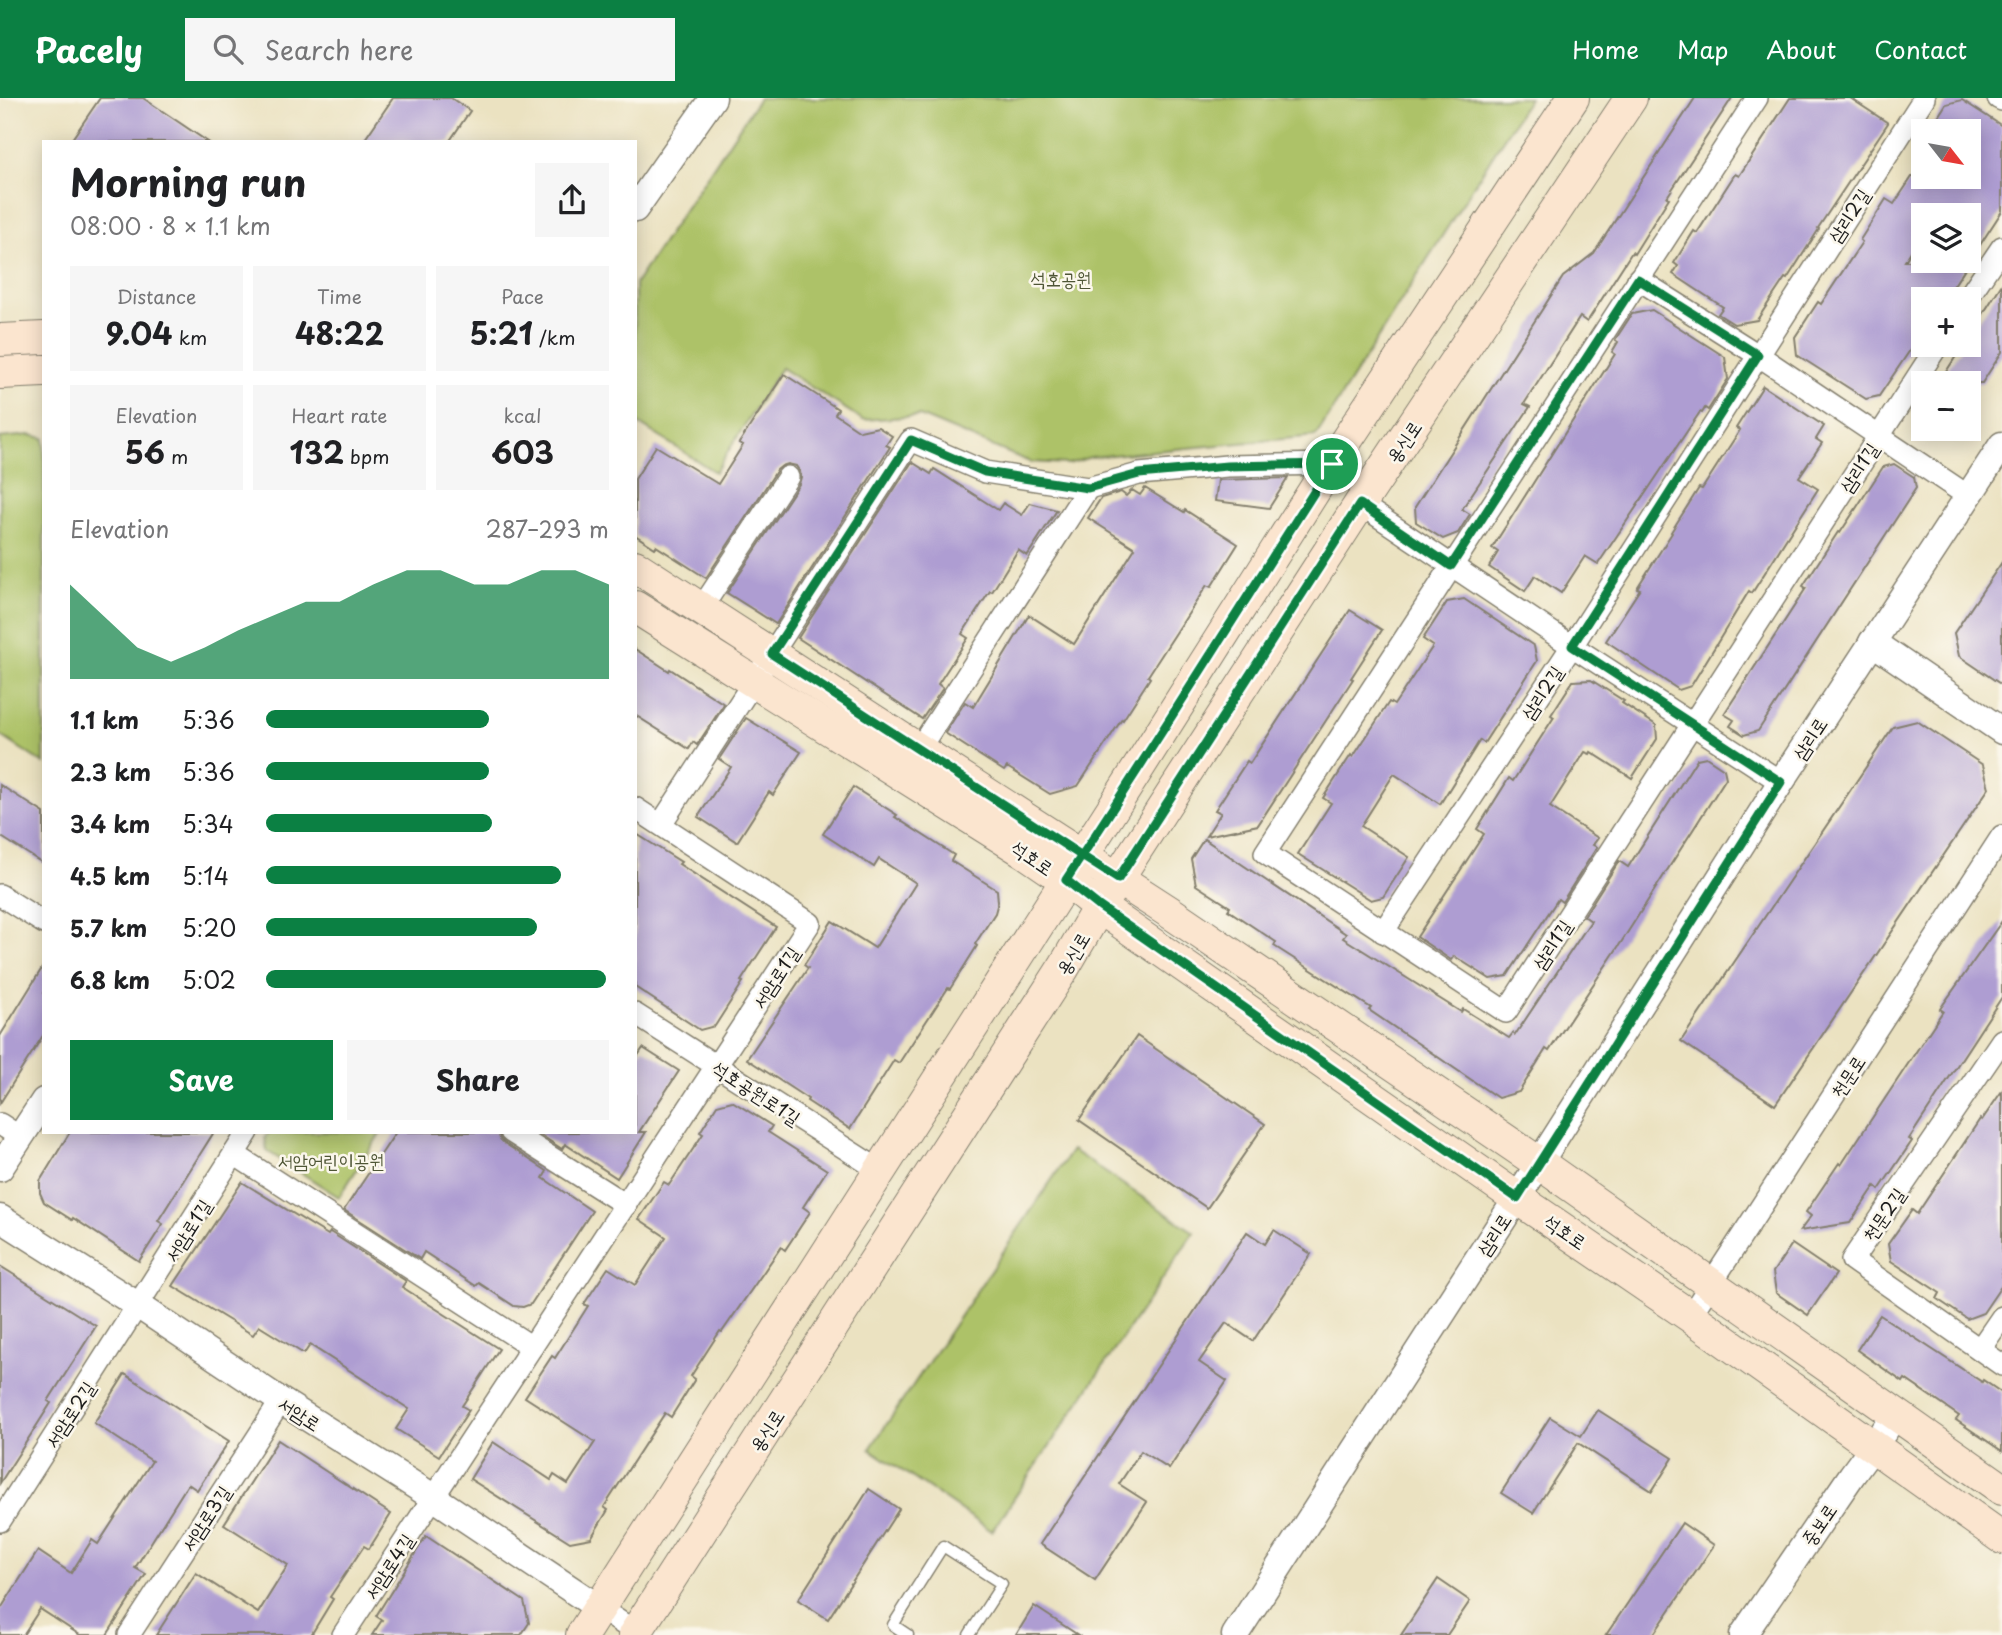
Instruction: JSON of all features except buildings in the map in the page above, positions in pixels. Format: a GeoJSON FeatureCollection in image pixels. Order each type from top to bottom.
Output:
{"type":"FeatureCollection","features":[{"type":"Feature","properties":{"kind":"main road"},"geometry":{"type":"LineString","coordinates":[[582,1635],[1332,464],[1573,98]]}},
{"type":"Feature","properties":{"kind":"main road","name":"용신로"},"geometry":{"type":"LineString","coordinates":[[637,1634],[1360,504],[1631,98]]}},
{"type":"Feature","properties":{"kind":"main road"},"geometry":{"type":"LineString","coordinates":[[0,340],[42,338]]}},
{"type":"Feature","properties":{"kind":"main road"},"geometry":{"type":"LineString","coordinates":[[0,373],[42,371]]}},
{"type":"Feature","properties":{"kind":"main road","name":"석호로"},"geometry":{"type":"LineString","coordinates":[[637,567],[919,749],[1074,868],[1100,907],[1690,1316],[2002,1538]]}},
{"type":"Feature","properties":{"kind":"main road","name":"석호로"},"geometry":{"type":"LineString","coordinates":[[637,608],[949,803],[1074,868],[1118,879],[1538,1163],[2002,1489]]}},
{"type":"Feature","properties":{"kind":"street"},"geometry":{"type":"LineString","coordinates":[[637,206],[713,98]]}},
{"type":"Feature","properties":{"kind":"street","name":"삼리1길"},"geometry":{"type":"LineString","coordinates":[[1757,98],[1265,853],[1506,1012],[1930,357]]}},
{"type":"Feature","properties":{"kind":"street","name":"삼리2길"},"geometry":{"type":"LineString","coordinates":[[1383,932],[1572,646],[1924,98]]}},
{"type":"Feature","properties":{"kind":"street"},"geometry":{"type":"LineString","coordinates":[[1975,287],[2002,247]]}},
{"type":"Feature","properties":{"kind":"street"},"geometry":{"type":"LineString","coordinates":[[1638,279],[1758,355],[1968,496]]}},
{"type":"Feature","properties":{"kind":"street"},"geometry":{"type":"LineString","coordinates":[[661,824],[911,440],[985,472],[1088,488],[1139,474],[1227,466],[1332,464]]}},
{"type":"Feature","properties":{"kind":"street","name":"삼리로"},"geometry":{"type":"LineString","coordinates":[[1234,1635],[1517,1198],[1781,782],[2002,445]]}},
{"type":"Feature","properties":{"kind":"street"},"geometry":{"type":"LineString","coordinates":[[701,609],[788,477]]}},
{"type":"Feature","properties":{"kind":"street"},"geometry":{"type":"LineString","coordinates":[[919,749],[1088,488]]}},
{"type":"Feature","properties":{"kind":"street"},"geometry":{"type":"LineString","coordinates":[[1360,504],[1781,782]]}},
{"type":"Feature","properties":{"kind":"street"},"geometry":{"type":"LineString","coordinates":[[1872,642],[2002,731]]}},
{"type":"Feature","properties":{"kind":"street","name":"서암로1길"},"geometry":{"type":"LineString","coordinates":[[433,1497],[810,923],[637,809]]}},
{"type":"Feature","properties":{"kind":"street","name":"천문로"},"geometry":{"type":"LineString","coordinates":[[1690,1316],[2002,836]]}},
{"type":"Feature","properties":{"kind":"street"},"geometry":{"type":"LineString","coordinates":[[0,895],[42,922]]}},
{"type":"Feature","properties":{"kind":"street","name":"석호공원로1길"},"geometry":{"type":"LineString","coordinates":[[637,1015],[879,1170]]}},
{"type":"Feature","properties":{"kind":"street","name":"천문2길"},"geometry":{"type":"LineString","coordinates":[[2002,1040],[1852,1260],[2002,1364]]}},
{"type":"Feature","properties":{"kind":"street"},"geometry":{"type":"LineString","coordinates":[[0,1168],[10,1130],[42,1103]]}},
{"type":"Feature","properties":{"kind":"street","name":"서암로1길"},"geometry":{"type":"LineString","coordinates":[[139,1306],[247,1134]]}},
{"type":"Feature","properties":{"kind":"street"},"geometry":{"type":"LineString","coordinates":[[514,1134],[626,1205]]}},
{"type":"Feature","properties":{"kind":"street"},"geometry":{"type":"LineString","coordinates":[[234,1154],[532,1347]]}},
{"type":"Feature","properties":{"kind":"street","name":"서암로"},"geometry":{"type":"LineString","coordinates":[[0,1218],[433,1497],[599,1608]]}},
{"type":"Feature","properties":{"kind":"street","name":"서암로2길"},"geometry":{"type":"LineString","coordinates":[[0,1521],[139,1306]]}},
{"type":"Feature","properties":{"kind":"street"},"geometry":{"type":"LineString","coordinates":[[1980,1349],[2002,1317]]}},
{"type":"Feature","properties":{"kind":"street","name":"서암로3길"},"geometry":{"type":"LineString","coordinates":[[129,1635],[281,1401]]}},
{"type":"Feature","properties":{"kind":"street","name":"중보로"},"geometry":{"type":"LineString","coordinates":[[1743,1635],[1896,1415]]}},
{"type":"Feature","properties":{"kind":"street","name":"서암로4길"},"geometry":{"type":"LineString","coordinates":[[343,1635],[433,1497]]}},
{"type":"Feature","properties":{"kind":"street"},"geometry":{"type":"LineString","coordinates":[[599,1608],[637,1634]]}},
{"type":"Feature","properties":{"kind":"lane"},"geometry":{"type":"LineString","coordinates":[[908,1635],[892,1625],[943,1546],[1002,1584],[969,1635]]}},
{"type":"Feature","properties":{"kind":"green space","name":"석호공원"},"geometry":{"type":"Polygon","coordinates":[[[759,98],[1529,98],[1316,436],[1091,457],[1068,464],[1030,462],[920,416],[863,420],[781,368],[715,472],[637,422],[637,281],[759,98]]]}},
{"type":"Feature","properties":{"kind":"green space"},"geometry":{"type":"Polygon","coordinates":[[[30,435],[42,438],[42,763],[0,735],[0,438],[30,435]]]}},
{"type":"Feature","properties":{"kind":"green space","name":"서암어린이공원"},"geometry":{"type":"Polygon","coordinates":[[[268,1134],[380,1134],[339,1197],[267,1151],[265,1138],[268,1134]]]}},
{"type":"Feature","properties":{"kind":"green space"},"geometry":{"type":"Polygon","coordinates":[[[1072,1150],[1194,1232],[992,1531],[870,1449],[1072,1150]]]}},
{"type":"Feature","properties":{"kind":"route"},"geometry":{"type":"LineString","coordinates":[[1332,464],[1118,800],[1082,856],[1066,880],[1100,907],[1517,1198],[1781,782],[1572,646],[1758,355],[1638,279],[1451,566],[1360,504],[1118,879],[1082,856],[919,749],[772,654],[911,440],[985,472],[1088,488],[1139,474],[1227,466],[1332,464]]}}]}
